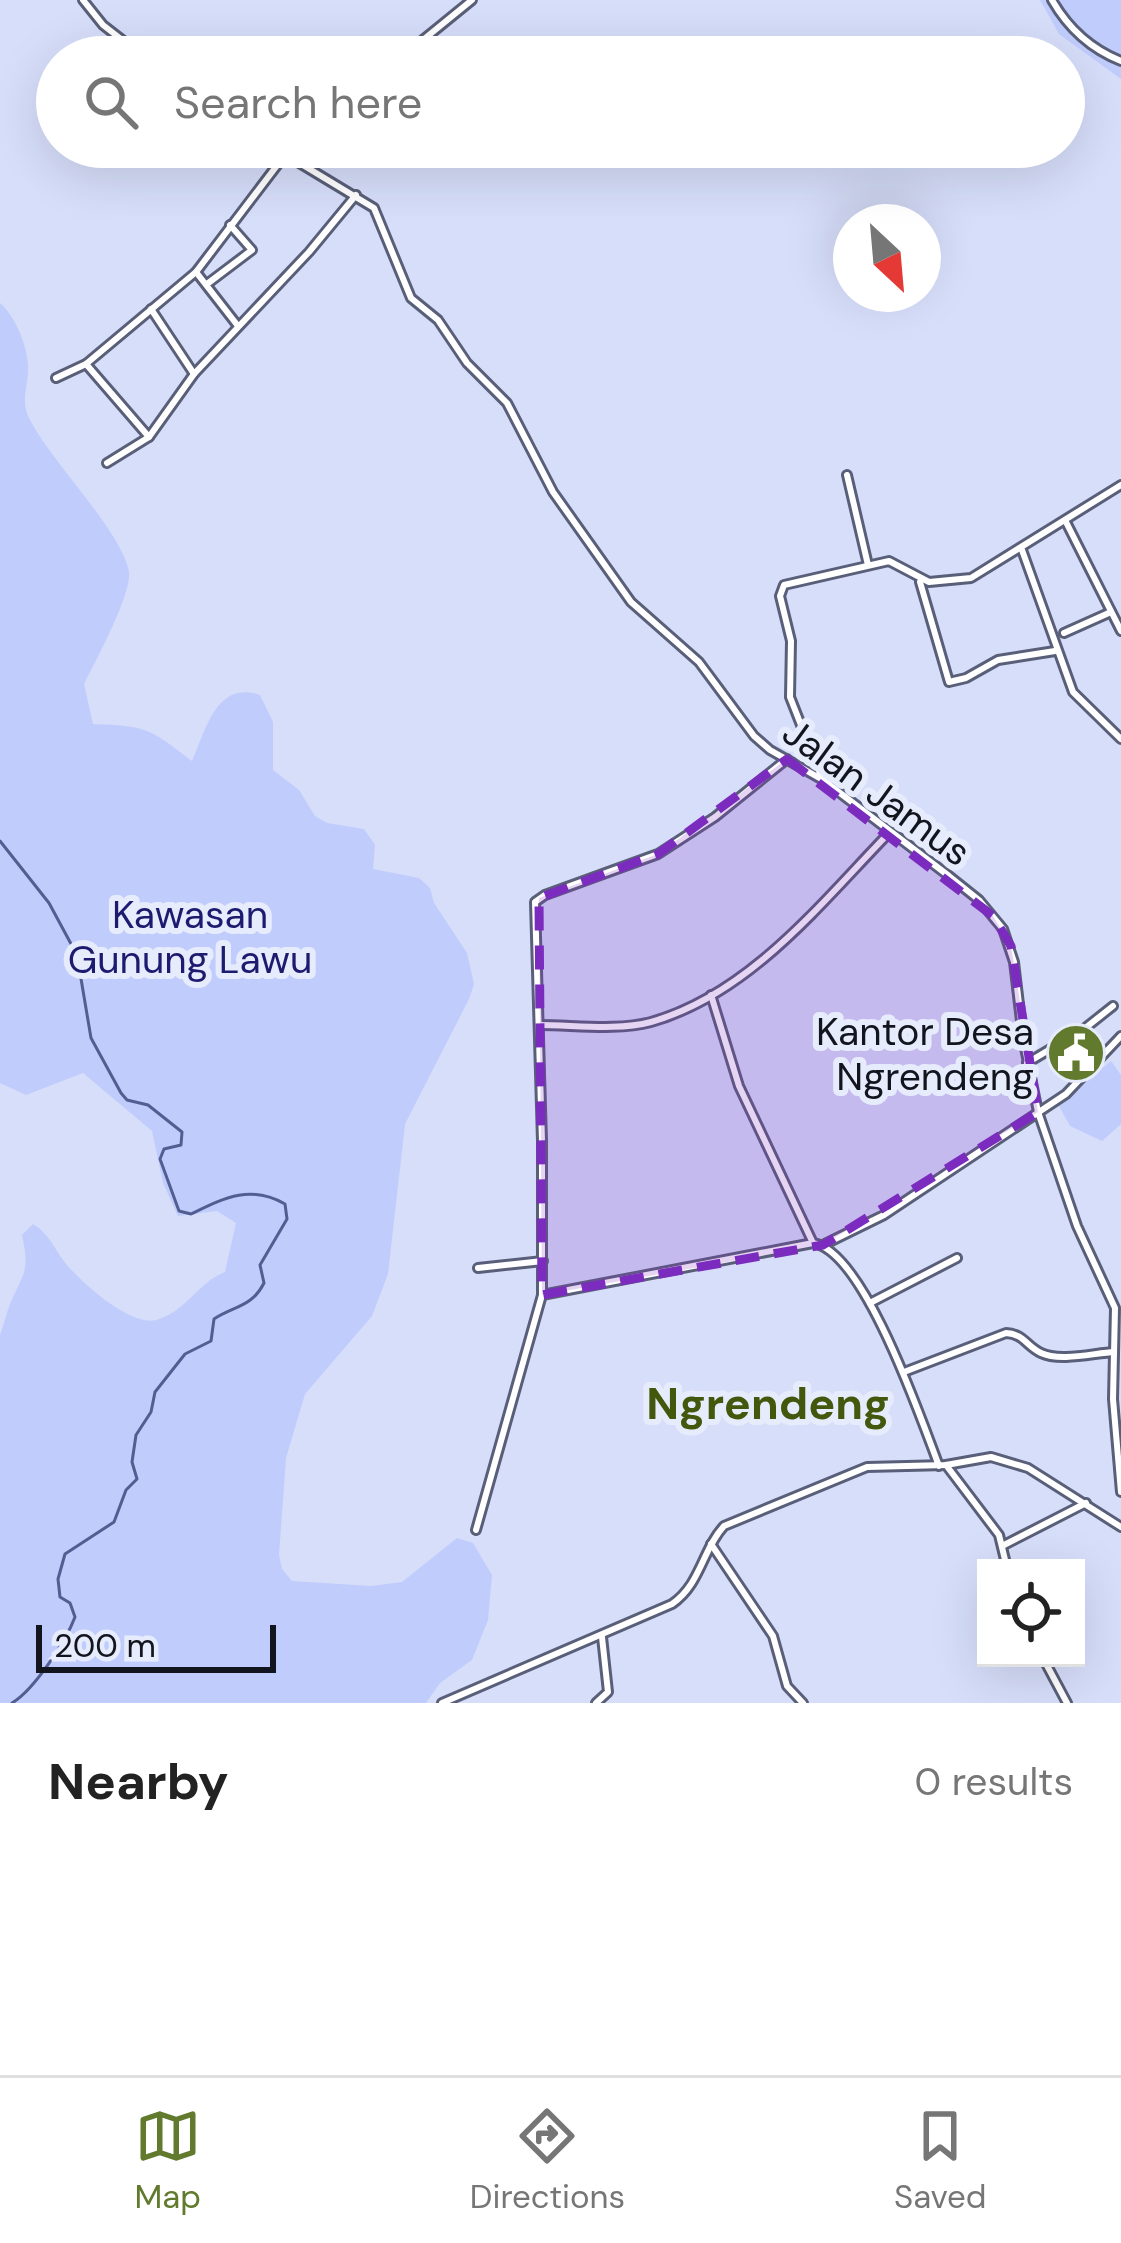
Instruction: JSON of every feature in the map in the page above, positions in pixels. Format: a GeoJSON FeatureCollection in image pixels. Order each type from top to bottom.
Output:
{"type":"FeatureCollection","features":[{"type":"Feature","properties":{"kind":"street"},"geometry":{"type":"LineString","coordinates":[[83,0],[117,36]]}},
{"type":"Feature","properties":{"kind":"street"},"geometry":{"type":"LineString","coordinates":[[428,36],[472,0]]}},
{"type":"Feature","properties":{"kind":"street"},"geometry":{"type":"LineString","coordinates":[[1052,0],[1080,36]]}},
{"type":"Feature","properties":{"kind":"street"},"geometry":{"type":"LineString","coordinates":[[1085,40],[1121,61]]}},
{"type":"Feature","properties":{"kind":"street"},"geometry":{"type":"LineString","coordinates":[[56,378],[86,364],[196,272],[273,168]]}},
{"type":"Feature","properties":{"kind":"street","name":"Jalan Jamus"},"geometry":{"type":"LineString","coordinates":[[308,168],[374,208],[410,298],[438,320],[467,363],[507,404],[553,492],[631,602],[699,662],[754,736],[823,780],[979,900],[1003,929],[1014,962],[1038,1112],[1077,1226],[1110,1292],[1116,1324],[1115,1448],[1121,1492]]}},
{"type":"Feature","properties":{"kind":"street"},"geometry":{"type":"LineString","coordinates":[[107,463],[149,436],[194,374],[356,195]]}},
{"type":"Feature","properties":{"kind":"street"},"geometry":{"type":"LineString","coordinates":[[208,284],[252,250],[230,225]]}},
{"type":"Feature","properties":{"kind":"street"},"geometry":{"type":"LineString","coordinates":[[196,272],[238,326]]}},
{"type":"Feature","properties":{"kind":"street"},"geometry":{"type":"LineString","coordinates":[[151,309],[194,374]]}},
{"type":"Feature","properties":{"kind":"street"},"geometry":{"type":"LineString","coordinates":[[86,364],[149,436]]}},
{"type":"Feature","properties":{"kind":"street"},"geometry":{"type":"LineString","coordinates":[[847,475],[868,565]]}},
{"type":"Feature","properties":{"kind":"street"},"geometry":{"type":"LineString","coordinates":[[823,780],[790,698],[791,641],[781,589],[889,561],[920,579],[936,583],[963,580],[1022,550],[1121,485]]}},
{"type":"Feature","properties":{"kind":"street"},"geometry":{"type":"LineString","coordinates":[[1066,522],[1121,631]]}},
{"type":"Feature","properties":{"kind":"street"},"geometry":{"type":"LineString","coordinates":[[1022,550],[1072,692],[1121,739]]}},
{"type":"Feature","properties":{"kind":"street"},"geometry":{"type":"LineString","coordinates":[[920,579],[947,682],[966,678],[998,660],[1055,651]]}},
{"type":"Feature","properties":{"kind":"street"},"geometry":{"type":"LineString","coordinates":[[1064,633],[1112,612]]}},
{"type":"Feature","properties":{"kind":"street"},"geometry":{"type":"LineString","coordinates":[[476,1530],[542,1295],[533,917],[539,898],[658,854],[787,759]]}},
{"type":"Feature","properties":{"kind":"street"},"geometry":{"type":"LineString","coordinates":[[539,1025],[648,1023],[711,995],[786,939],[890,833]]}},
{"type":"Feature","properties":{"kind":"street"},"geometry":{"type":"LineString","coordinates":[[711,995],[739,1085],[813,1243]]}},
{"type":"Feature","properties":{"kind":"street"},"geometry":{"type":"LineString","coordinates":[[1028,1063],[1113,1006]]}},
{"type":"Feature","properties":{"kind":"street"},"geometry":{"type":"LineString","coordinates":[[542,1295],[813,1243],[823,1245],[884,1215],[1066,1094],[1121,1036]]}},
{"type":"Feature","properties":{"kind":"street"},"geometry":{"type":"LineString","coordinates":[[823,1245],[870,1304],[942,1465],[1004,1545],[1006,1559]]}},
{"type":"Feature","properties":{"kind":"street"},"geometry":{"type":"LineString","coordinates":[[870,1304],[957,1258]]}},
{"type":"Feature","properties":{"kind":"street"},"geometry":{"type":"LineString","coordinates":[[478,1268],[543,1261]]}},
{"type":"Feature","properties":{"kind":"street"},"geometry":{"type":"LineString","coordinates":[[903,1373],[1006,1333],[1016,1333],[1052,1355],[1114,1352]]}},
{"type":"Feature","properties":{"kind":"street"},"geometry":{"type":"LineString","coordinates":[[442,1703],[602,1637],[682,1597],[702,1568],[711,1544],[730,1523],[861,1469],[991,1457],[1016,1462],[1121,1527]]}},
{"type":"Feature","properties":{"kind":"street"},"geometry":{"type":"LineString","coordinates":[[1004,1545],[1086,1502]]}},
{"type":"Feature","properties":{"kind":"street"},"geometry":{"type":"LineString","coordinates":[[711,1544],[773,1636],[787,1686],[803,1703]]}},
{"type":"Feature","properties":{"kind":"street"},"geometry":{"type":"LineString","coordinates":[[596,1703],[606,1696],[608,1686],[602,1637]]}},
{"type":"Feature","properties":{"kind":"street"},"geometry":{"type":"LineString","coordinates":[[1048,1667],[1067,1703]]}},
{"type":"Feature","properties":{"kind":"highlighted area"},"geometry":{"type":"Polygon","coordinates":[[[787,759],[993,916],[1011,946],[1038,1112],[823,1245],[542,1295],[539,898],[658,854],[787,759]]]}},
{"type":"Feature","properties":{"kind":"green space"},"geometry":{"type":"Polygon","coordinates":[[[1040,0],[1121,0],[1121,79],[1085,53],[1085,36],[1059,34],[1040,0]]]}},
{"type":"Feature","properties":{"kind":"green space","name":"Kawasan Gunung Lawu"},"geometry":{"type":"Polygon","coordinates":[[[0,303],[16,325],[26,353],[28,416],[100,516],[129,572],[119,611],[84,684],[93,724],[147,731],[192,761],[223,701],[245,692],[260,695],[273,722],[273,770],[299,790],[315,816],[327,823],[364,829],[375,845],[373,869],[419,878],[430,888],[434,903],[467,953],[474,984],[469,999],[405,1124],[388,1274],[372,1316],[305,1394],[286,1458],[279,1555],[292,1581],[371,1586],[402,1582],[457,1538],[473,1543],[492,1575],[488,1620],[472,1660],[440,1683],[426,1703],[0,1703],[0,1335],[24,1271],[22,1235],[33,1224],[92,1290],[133,1316],[156,1320],[176,1311],[225,1272],[236,1223],[217,1211],[178,1216],[163,1183],[152,1131],[83,1073],[26,1095],[0,1083],[0,303]]]}},
{"type":"Feature","properties":{"kind":"green space"},"geometry":{"type":"Polygon","coordinates":[[[1111,1061],[1121,1075],[1121,1124],[1102,1141],[1070,1126],[1058,1104],[1111,1061]]]}},
{"type":"Feature","properties":{"kind":"waterway"},"geometry":{"type":"LineString","coordinates":[[0,841],[49,903],[77,955],[91,1038],[121,1093],[127,1100],[148,1105],[182,1132],[181,1145],[164,1149],[160,1159],[179,1211],[191,1214],[249,1194],[285,1204],[287,1219],[260,1265],[264,1283],[259,1291],[214,1319],[211,1341],[185,1354],[155,1392],[151,1412],[136,1435],[132,1462],[137,1479],[126,1490],[114,1522],[65,1554],[58,1579],[60,1597],[70,1603],[75,1617],[71,1627],[39,1676],[12,1703]]}},
{"type":"Feature","properties":{"kind":"place","name":"Kantor Desa Ngrendeng"},"geometry":{"type":"Point","coordinates":[1076,1053]}},
{"type":"Feature","properties":{"kind":"district","name":"Ngrendeng"},"geometry":{"type":"Point","coordinates":[768,1403]}}]}
